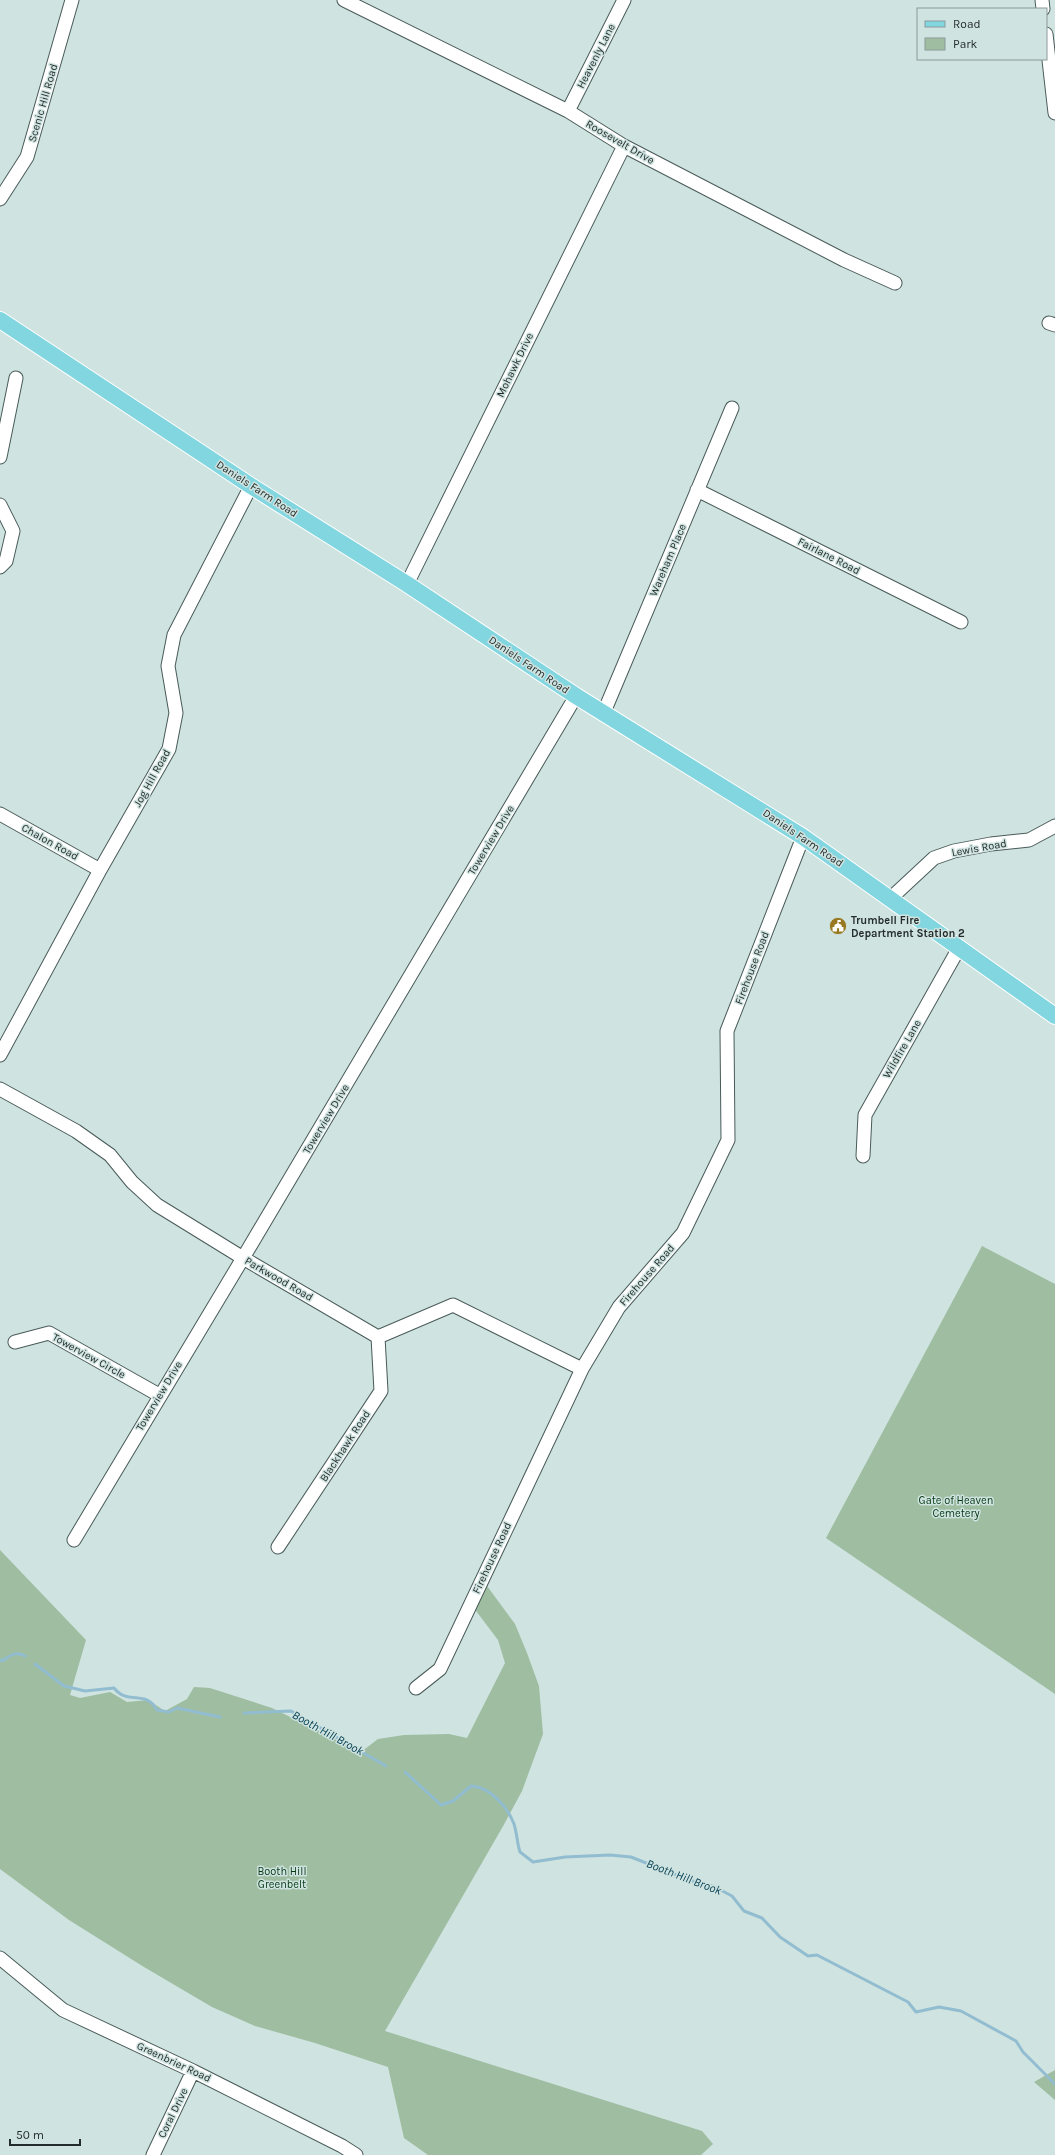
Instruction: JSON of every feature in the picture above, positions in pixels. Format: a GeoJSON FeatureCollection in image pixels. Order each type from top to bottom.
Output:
{"type":"FeatureCollection","features":[{"type":"Feature","properties":{"kind":"main road","name":"Daniels Farm Road"},"geometry":{"type":"LineString","coordinates":[[0,320],[251,486],[406,584],[576,696],[803,837],[891,898],[1055,1016]]}},
{"type":"Feature","properties":{"kind":"street","name":"Scenic Hill Road"},"geometry":{"type":"LineString","coordinates":[[0,199],[27,157],[72,0]]}},
{"type":"Feature","properties":{"kind":"street","name":"Roosevelt Drive"},"geometry":{"type":"LineString","coordinates":[[344,0],[568,111],[624,146],[844,260],[895,283]]}},
{"type":"Feature","properties":{"kind":"street","name":"Heavenly Lane"},"geometry":{"type":"LineString","coordinates":[[568,111],[624,0]]}},
{"type":"Feature","properties":{"kind":"street"},"geometry":{"type":"LineString","coordinates":[[1047,43],[1055,113]]}},
{"type":"Feature","properties":{"kind":"street","name":"Mohawk Drive"},"geometry":{"type":"LineString","coordinates":[[406,584],[624,146]]}},
{"type":"Feature","properties":{"kind":"street"},"geometry":{"type":"LineString","coordinates":[[0,457],[16,378]]}},
{"type":"Feature","properties":{"kind":"street","name":"Wareham Place"},"geometry":{"type":"LineString","coordinates":[[604,712],[732,408]]}},
{"type":"Feature","properties":{"kind":"street","name":"Jog Hill Road"},"geometry":{"type":"LineString","coordinates":[[0,1055],[100,870],[170,749],[176,713],[168,666],[174,635],[251,486]]}},
{"type":"Feature","properties":{"kind":"street","name":"Fairlane Road"},"geometry":{"type":"LineString","coordinates":[[697,490],[961,622]]}},
{"type":"Feature","properties":{"kind":"street"},"geometry":{"type":"LineString","coordinates":[[0,505],[13,531],[6,561],[0,567]]}},
{"type":"Feature","properties":{"kind":"street","name":"Towerview Drive"},"geometry":{"type":"LineString","coordinates":[[74,1540],[576,696]]}},
{"type":"Feature","properties":{"kind":"street","name":"Chalon Road"},"geometry":{"type":"LineString","coordinates":[[0,814],[100,870]]}},
{"type":"Feature","properties":{"kind":"street","name":"Lewis Road"},"geometry":{"type":"LineString","coordinates":[[891,898],[934,858],[954,851],[991,844],[1029,840],[1055,826]]}},
{"type":"Feature","properties":{"kind":"street","name":"Firehouse Road"},"geometry":{"type":"LineString","coordinates":[[416,1688],[440,1669],[582,1369],[619,1307],[683,1233],[728,1140],[727,1031],[803,837]]}},
{"type":"Feature","properties":{"kind":"street","name":"Wildfire Lane"},"geometry":{"type":"LineString","coordinates":[[863,1156],[865,1115],[959,948]]}},
{"type":"Feature","properties":{"kind":"street","name":"Parkwood Road"},"geometry":{"type":"LineString","coordinates":[[0,1090],[76,1131],[110,1155],[132,1182],[157,1205],[243,1258],[378,1337]]}},
{"type":"Feature","properties":{"kind":"street"},"geometry":{"type":"LineString","coordinates":[[378,1337],[453,1305],[582,1369]]}},
{"type":"Feature","properties":{"kind":"street","name":"Towerview Circle"},"geometry":{"type":"LineString","coordinates":[[15,1342],[49,1333],[159,1395]]}},
{"type":"Feature","properties":{"kind":"street","name":"Blackhawk Road"},"geometry":{"type":"LineString","coordinates":[[278,1547],[381,1391],[378,1337]]}},
{"type":"Feature","properties":{"kind":"street","name":"Greenbrier Road"},"geometry":{"type":"LineString","coordinates":[[0,1958],[63,2010],[194,2071],[342,2146],[356,2155]]}},
{"type":"Feature","properties":{"kind":"street","name":"Coral Drive"},"geometry":{"type":"LineString","coordinates":[[153,2155],[194,2071]]}},
{"type":"Feature","properties":{"kind":"green space","name":"Gate of Heaven Cemetery"},"geometry":{"type":"Polygon","coordinates":[[[982,1246],[1055,1284],[1055,1694],[826,1538],[982,1246]]]}},
{"type":"Feature","properties":{"kind":"green space","name":"Booth Hill Greenbelt"},"geometry":{"type":"Polygon","coordinates":[[[0,1550],[86,1640],[70,1695],[80,1698],[110,1692],[127,1702],[148,1700],[165,1711],[187,1699],[194,1687],[210,1688],[272,1708],[361,1752],[378,1739],[404,1735],[449,1734],[467,1738],[505,1663],[498,1640],[467,1599],[479,1575],[515,1624],[527,1653],[539,1686],[543,1734],[522,1791],[385,2031],[702,2131],[713,2144],[701,2155],[428,2155],[404,2138],[388,2067],[315,2043],[255,2026],[212,2007],[69,1920],[0,1869],[0,1550]]]}},
{"type":"Feature","properties":{"kind":"green space"},"geometry":{"type":"Polygon","coordinates":[[[1055,2070],[1055,2100],[1034,2082],[1055,2070]]]}},
{"type":"Feature","properties":{"kind":"waterway","name":"Booth Hill Brook"},"geometry":{"type":"LineString","coordinates":[[0,1660],[2,1661],[11,1655],[16,1654],[25,1656]]}},
{"type":"Feature","properties":{"kind":"waterway","name":"Booth Hill Brook"},"geometry":{"type":"LineString","coordinates":[[35,1664],[64,1686],[85,1691],[114,1688],[125,1696],[148,1700],[157,1710],[169,1712],[177,1708],[220,1717]]}},
{"type":"Feature","properties":{"kind":"waterway","name":"Booth Hill Brook"},"geometry":{"type":"LineString","coordinates":[[244,1713],[291,1711],[386,1766]]}},
{"type":"Feature","properties":{"kind":"waterway","name":"Booth Hill Brook"},"geometry":{"type":"LineString","coordinates":[[405,1772],[441,1805],[453,1801],[471,1786],[478,1787],[491,1794],[502,1804],[511,1817],[515,1827],[520,1852],[533,1862],[565,1857],[610,1855],[631,1857],[689,1880],[715,1887],[732,1896],[744,1911],[762,1918],[780,1937],[808,1956],[817,1955],[908,2002],[916,2012],[939,2007],[961,2011],[1016,2041],[1023,2052],[1055,2084]]}},
{"type":"Feature","properties":{"kind":"place","name":"Trumbell Fire Department Station 2"},"geometry":{"type":"Point","coordinates":[838,926]}}]}
